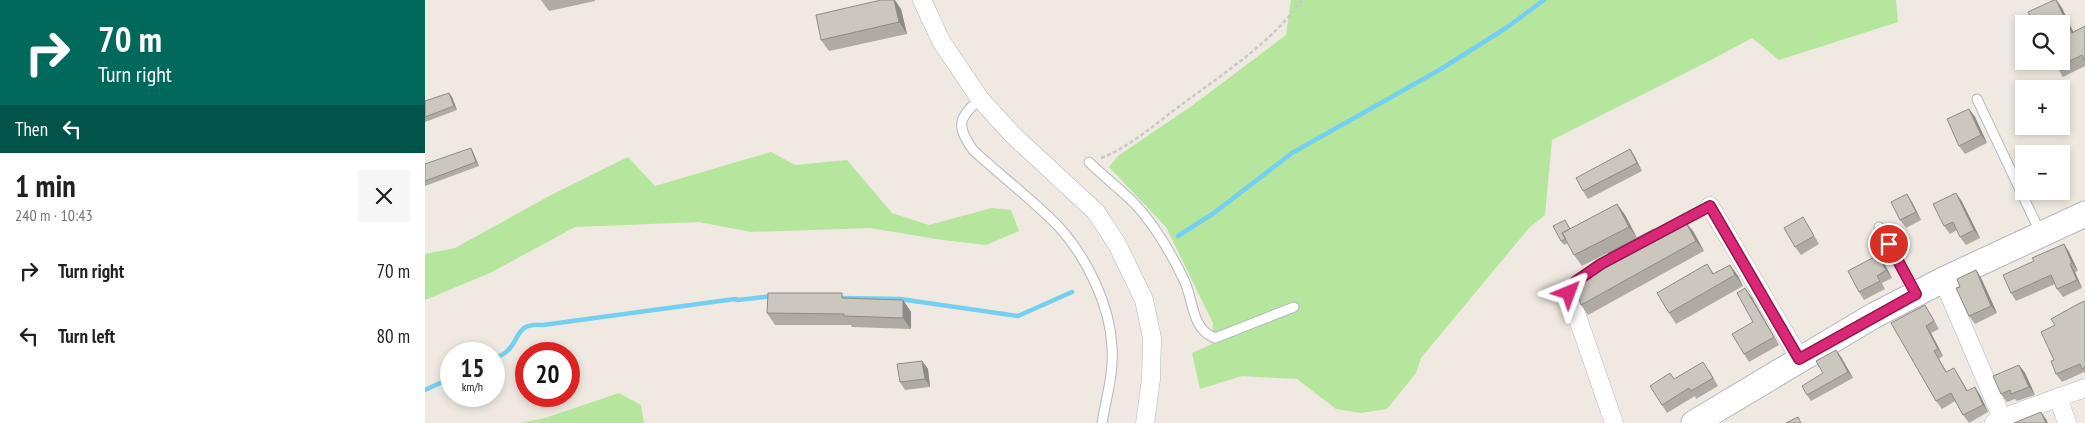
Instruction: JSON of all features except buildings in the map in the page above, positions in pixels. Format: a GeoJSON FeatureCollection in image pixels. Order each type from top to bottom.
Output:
{"type":"FeatureCollection","features":[{"type":"Feature","properties":{"kind":"street"},"geometry":{"type":"LineString","coordinates":[[922,0],[941,41],[980,99],[1013,135],[1096,212],[1124,257],[1144,300],[1151,338],[1151,379],[1145,423]]}},
{"type":"Feature","properties":{"kind":"street"},"geometry":{"type":"LineString","coordinates":[[1710,206],[1799,359]]}},
{"type":"Feature","properties":{"kind":"street"},"geometry":{"type":"LineString","coordinates":[[1694,423],[1799,359],[1916,294],[2085,214]]}},
{"type":"Feature","properties":{"kind":"street"},"geometry":{"type":"LineString","coordinates":[[1943,280],[1998,420],[2085,388]]}},
{"type":"Feature","properties":{"kind":"street"},"geometry":{"type":"LineString","coordinates":[[1569,293],[1615,423]]}},
{"type":"Feature","properties":{"kind":"street"},"geometry":{"type":"LineString","coordinates":[[2058,398],[2067,423]]}},
{"type":"Feature","properties":{"kind":"lane"},"geometry":{"type":"LineString","coordinates":[[980,99],[965,112],[960,127],[963,137],[973,150],[1059,228],[1083,260],[1100,294],[1109,324],[1113,348],[1101,423]]}},
{"type":"Feature","properties":{"kind":"lane"},"geometry":{"type":"LineString","coordinates":[[1977,99],[2041,234]]}},
{"type":"Feature","properties":{"kind":"lane"},"geometry":{"type":"LineString","coordinates":[[1089,162],[1134,204],[1153,226],[1185,282],[1198,325],[1205,334],[1215,338],[1294,307]]}},
{"type":"Feature","properties":{"kind":"lane"},"geometry":{"type":"LineString","coordinates":[[1569,293],[1575,282],[1601,264],[1710,206]]}},
{"type":"Feature","properties":{"kind":"lane"},"geometry":{"type":"LineString","coordinates":[[1879,227],[1916,294]]}},
{"type":"Feature","properties":{"kind":"path"},"geometry":{"type":"LineString","coordinates":[[1089,162],[1130,143],[1226,74],[1277,30],[1302,0]]}},
{"type":"Feature","properties":{"kind":"green space"},"geometry":{"type":"Polygon","coordinates":[[[1291,0],[1896,0],[1898,22],[1779,60],[1752,38],[1552,140],[1545,215],[1529,228],[1421,358],[1416,373],[1387,409],[1361,413],[1336,409],[1297,379],[1242,376],[1200,389],[1192,353],[1212,344],[1213,323],[1166,227],[1109,167],[1118,156],[1193,105],[1286,35],[1291,0]]]}},
{"type":"Feature","properties":{"kind":"green space"},"geometry":{"type":"Polygon","coordinates":[[[771,152],[795,165],[847,160],[892,213],[929,225],[992,208],[1011,210],[1019,231],[986,245],[870,228],[751,232],[699,222],[575,227],[490,273],[425,300],[425,254],[455,248],[551,195],[628,157],[655,186],[771,152]]]}},
{"type":"Feature","properties":{"kind":"green space"},"geometry":{"type":"Polygon","coordinates":[[[619,393],[641,405],[644,423],[520,423],[545,418],[619,393]]]}},
{"type":"Feature","properties":{"kind":"waterway"},"geometry":{"type":"LineString","coordinates":[[1178,236],[1214,213],[1292,153],[1441,69],[1506,28],[1544,0]]}},
{"type":"Feature","properties":{"kind":"waterway"},"geometry":{"type":"LineString","coordinates":[[840,298],[900,299],[1018,316],[1072,292]]}},
{"type":"Feature","properties":{"kind":"waterway"},"geometry":{"type":"LineString","coordinates":[[505,353],[514,343],[522,329],[527,326],[735,299],[772,296]]}},
{"type":"Feature","properties":{"kind":"waterway"},"geometry":{"type":"LineString","coordinates":[[425,390],[440,383]]}},
{"type":"Feature","properties":{"kind":"route"},"geometry":{"type":"LineString","coordinates":[[1569,293],[1575,282],[1601,264],[1710,206],[1799,359],[1873,316],[1916,294],[1889,244]]}}]}
